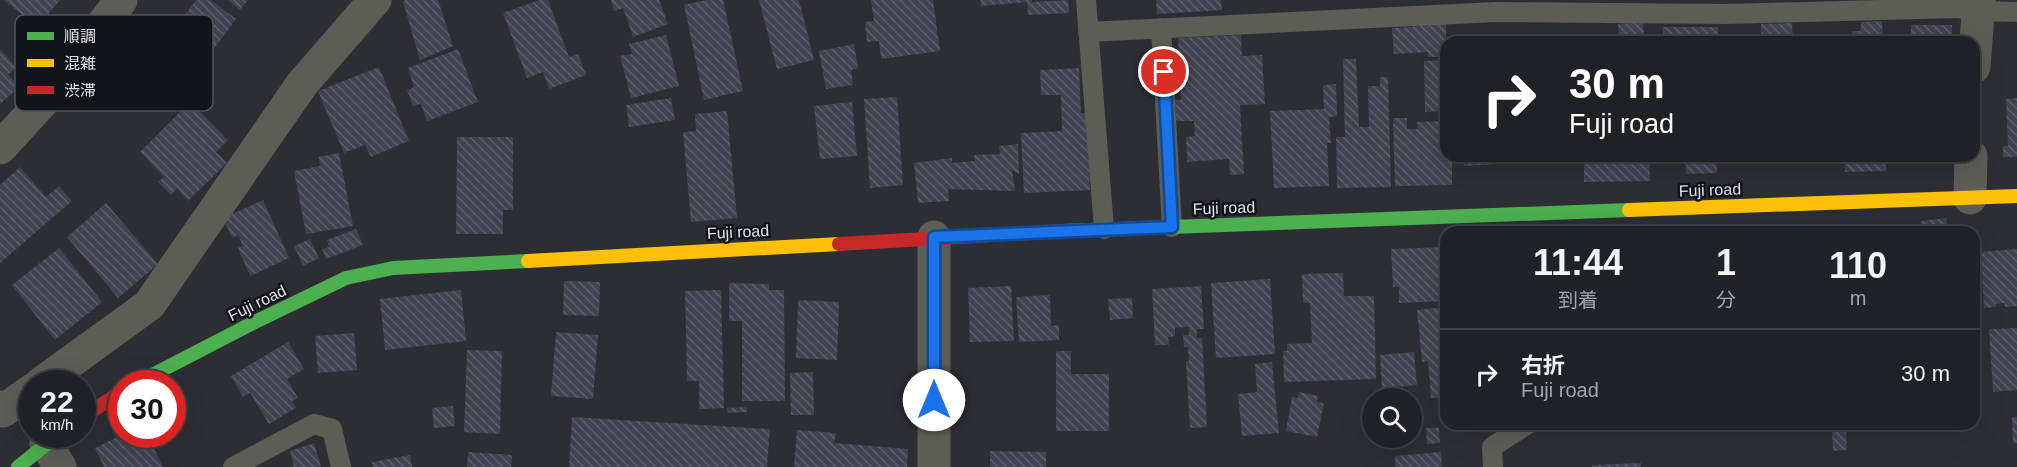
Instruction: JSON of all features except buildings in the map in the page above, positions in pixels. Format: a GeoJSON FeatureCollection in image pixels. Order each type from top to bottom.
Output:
{"type":"FeatureCollection","features":[{"type":"Feature","properties":{"kind":"highway","name":"Fuji road"},"geometry":{"type":"LineString","coordinates":[[162,370],[346,278],[393,268],[1104,229],[1537,222],[2017,196]]}},
{"type":"Feature","properties":{"kind":"highway"},"geometry":{"type":"LineString","coordinates":[[18,467],[54,449]]}},
{"type":"Feature","properties":{"kind":"street"},"geometry":{"type":"LineString","coordinates":[[110,15],[121,0]]}},
{"type":"Feature","properties":{"kind":"street"},"geometry":{"type":"LineString","coordinates":[[59,370],[148,305],[302,84],[375,0]]}},
{"type":"Feature","properties":{"kind":"street"},"geometry":{"type":"LineString","coordinates":[[1976,36],[1978,5]]}},
{"type":"Feature","properties":{"kind":"street"},"geometry":{"type":"LineString","coordinates":[[0,148],[34,111]]}},
{"type":"Feature","properties":{"kind":"street"},"geometry":{"type":"LineString","coordinates":[[1970,198],[1971,162]]}},
{"type":"Feature","properties":{"kind":"street"},"geometry":{"type":"LineString","coordinates":[[934,237],[934,467]]}},
{"type":"Feature","properties":{"kind":"street"},"geometry":{"type":"LineString","coordinates":[[0,407],[3,411],[18,400]]}},
{"type":"Feature","properties":{"kind":"lane"},"geometry":{"type":"LineString","coordinates":[[1086,0],[1104,229]]}},
{"type":"Feature","properties":{"kind":"lane"},"geometry":{"type":"LineString","coordinates":[[1088,32],[1496,12],[1726,14],[1957,8],[1978,5],[2017,12]]}},
{"type":"Feature","properties":{"kind":"lane"},"geometry":{"type":"LineString","coordinates":[[1161,28],[1172,227]]}},
{"type":"Feature","properties":{"kind":"lane"},"geometry":{"type":"LineString","coordinates":[[233,467],[314,424],[332,429],[341,467]]}},
{"type":"Feature","properties":{"kind":"lane"},"geometry":{"type":"LineString","coordinates":[[1493,467],[1492,447],[1519,430]]}},
{"type":"Feature","properties":{"kind":"traffic: fast"},"geometry":{"type":"LineString","coordinates":[[1062,231],[1629,210]]}},
{"type":"Feature","properties":{"kind":"traffic: fast"},"geometry":{"type":"LineString","coordinates":[[162,370],[346,278],[393,268],[528,261]]}},
{"type":"Feature","properties":{"kind":"traffic: fast"},"geometry":{"type":"LineString","coordinates":[[18,467],[42,448]]}},
{"type":"Feature","properties":{"kind":"traffic: slow"},"geometry":{"type":"LineString","coordinates":[[1629,210],[2017,196]]}},
{"type":"Feature","properties":{"kind":"traffic: slow"},"geometry":{"type":"LineString","coordinates":[[528,261],[839,244]]}},
{"type":"Feature","properties":{"kind":"traffic: jam"},"geometry":{"type":"LineString","coordinates":[[839,244],[1062,231]]}},
{"type":"Feature","properties":{"kind":"traffic: jam"},"geometry":{"type":"LineString","coordinates":[[96,409],[108,400]]}},
{"type":"Feature","properties":{"kind":"route"},"geometry":{"type":"LineString","coordinates":[[934,400],[934,237],[1172,227],[1164,72]]}}]}
